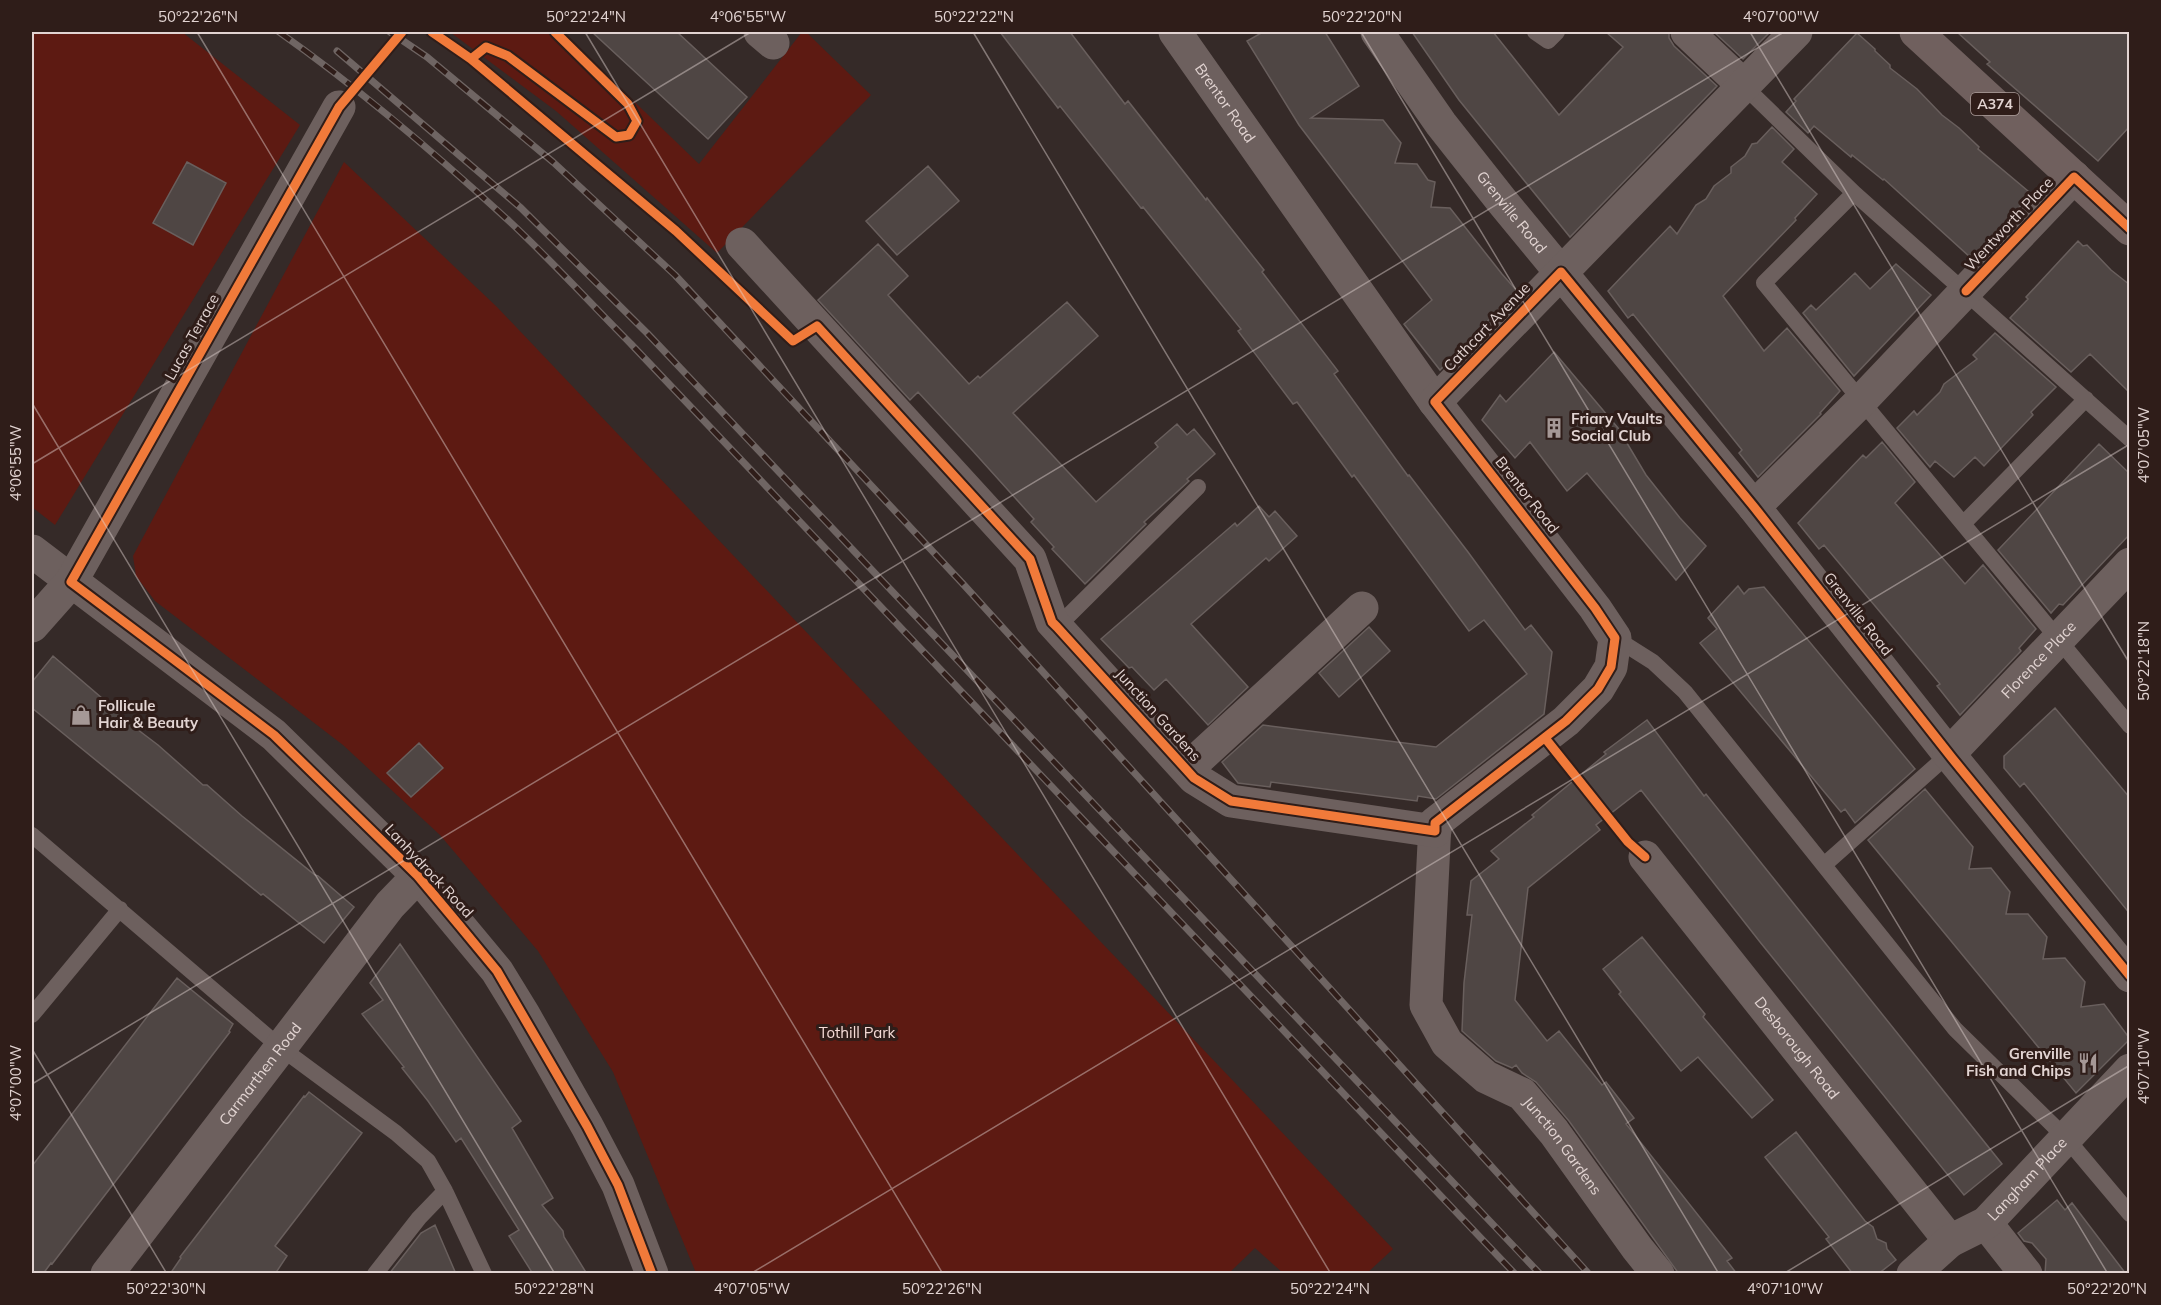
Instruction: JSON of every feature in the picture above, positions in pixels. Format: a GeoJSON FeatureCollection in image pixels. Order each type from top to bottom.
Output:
{"type":"FeatureCollection","features":[{"type":"Feature","properties":{"kind":"main road","name":"A374"},"geometry":{"type":"LineString","coordinates":[[1916,32],[2130,229]]}},
{"type":"Feature","properties":{"kind":"street","name":"Brentor Road"},"geometry":{"type":"LineString","coordinates":[[1176,32],[1434,402],[1595,608],[1615,638]]}},
{"type":"Feature","properties":{"kind":"street","name":"Grenville Road"},"geometry":{"type":"LineString","coordinates":[[1377,32],[1441,124],[1754,507],[1949,754],[2130,976]]}},
{"type":"Feature","properties":{"kind":"street"},"geometry":{"type":"LineString","coordinates":[[1687,32],[1743,85]]}},
{"type":"Feature","properties":{"kind":"street","name":"Cathcart Avenue"},"geometry":{"type":"LineString","coordinates":[[1434,402],[1796,32]]}},
{"type":"Feature","properties":{"kind":"street","name":"Lucas Terrace"},"geometry":{"type":"LineString","coordinates":[[32,626],[71,582],[339,107]]}},
{"type":"Feature","properties":{"kind":"street","name":"Wentworth Place"},"geometry":{"type":"LineString","coordinates":[[1754,507],[1861,400],[2074,177]]}},
{"type":"Feature","properties":{"kind":"street","name":"Junction Gardens"},"geometry":{"type":"LineString","coordinates":[[742,244],[1030,559],[1053,622],[1194,778],[1231,801],[1435,831],[1426,1005],[1447,1043],[1486,1077],[1522,1094],[1554,1132],[1658,1274]]}},
{"type":"Feature","properties":{"kind":"street","name":"Lanhydrock Road"},"geometry":{"type":"LineString","coordinates":[[32,552],[274,735],[418,876],[497,971],[524,1015],[618,1185],[652,1273]]}},
{"type":"Feature","properties":{"kind":"street","name":"Florence Place"},"geometry":{"type":"LineString","coordinates":[[1949,754],[2130,564]]}},
{"type":"Feature","properties":{"kind":"street","name":"Junction Gardens"},"geometry":{"type":"LineString","coordinates":[[1187,770],[1362,608]]}},
{"type":"Feature","properties":{"kind":"street"},"geometry":{"type":"LineString","coordinates":[[1435,831],[1435,823],[1566,721],[1598,689],[1611,667],[1615,638]]}},
{"type":"Feature","properties":{"kind":"street","name":"Desborough Road"},"geometry":{"type":"LineString","coordinates":[[1646,856],[1950,1241]]}},
{"type":"Feature","properties":{"kind":"street","name":"Carmarthen Road"},"geometry":{"type":"LineString","coordinates":[[107,1274],[390,905],[418,876]]}},
{"type":"Feature","properties":{"kind":"street","name":"Langham Place"},"geometry":{"type":"LineString","coordinates":[[1913,1274],[1950,1241],[1986,1223],[2130,1070]]}},
{"type":"Feature","properties":{"kind":"street"},"geometry":{"type":"LineString","coordinates":[[1986,1223],[2026,1274]]}},
{"type":"Feature","properties":{"kind":"lane"},"geometry":{"type":"LineString","coordinates":[[1535,32],[1548,41],[1557,32]]}},
{"type":"Feature","properties":{"kind":"lane"},"geometry":{"type":"LineString","coordinates":[[1743,85],[1854,193],[2130,439]]}},
{"type":"Feature","properties":{"kind":"lane"},"geometry":{"type":"LineString","coordinates":[[1854,193],[1764,283],[2130,726]]}},
{"type":"Feature","properties":{"kind":"lane"},"geometry":{"type":"LineString","coordinates":[[1964,523],[2085,399]]}},
{"type":"Feature","properties":{"kind":"lane"},"geometry":{"type":"LineString","coordinates":[[1057,627],[1198,487]]}},
{"type":"Feature","properties":{"kind":"lane"},"geometry":{"type":"LineString","coordinates":[[1615,638],[1653,662],[1685,692],[1955,1029],[2066,1138],[2130,1214]]}},
{"type":"Feature","properties":{"kind":"lane"},"geometry":{"type":"LineString","coordinates":[[1824,865],[1949,754]]}},
{"type":"Feature","properties":{"kind":"lane"},"geometry":{"type":"LineString","coordinates":[[32,835],[281,1048],[396,1134],[428,1161],[445,1191],[484,1274]]}},
{"type":"Feature","properties":{"kind":"lane"},"geometry":{"type":"LineString","coordinates":[[32,1015],[120,909]]}},
{"type":"Feature","properties":{"kind":"lane"},"geometry":{"type":"LineString","coordinates":[[375,1274],[419,1218],[445,1191]]}},
{"type":"Feature","properties":{"kind":"green space"},"geometry":{"type":"Polygon","coordinates":[[[32,32],[182,32],[300,125],[55,525],[32,507],[32,32]]]}},
{"type":"Feature","properties":{"kind":"green space"},"geometry":{"type":"Polygon","coordinates":[[[450,32],[562,32],[699,164],[802,32],[806,32],[871,95],[717,253],[556,111],[450,32]]]}},
{"type":"Feature","properties":{"kind":"green space","name":"Tothill Park"},"geometry":{"type":"Polygon","coordinates":[[[344,162],[497,307],[1393,1249],[1366,1274],[1283,1273],[1255,1248],[1228,1274],[696,1273],[613,1072],[538,951],[440,835],[343,745],[155,601],[136,576],[133,556],[344,162]]]}},
{"type":"Feature","properties":{"kind":"building"},"geometry":{"type":"Polygon","coordinates":[[[592,32],[677,32],[747,97],[708,139],[592,32]]]}},
{"type":"Feature","properties":{"kind":"building"},"geometry":{"type":"Polygon","coordinates":[[[1000,32],[1070,32],[1125,104],[1128,101],[1264,270],[1262,272],[1338,371],[1334,374],[1525,630],[1531,625],[1552,652],[1544,714],[1436,799],[1418,796],[1417,801],[1271,782],[1270,787],[1238,783],[1222,762],[1263,725],[1436,747],[1527,674],[1484,620],[1469,631],[1354,475],[1352,477],[1297,402],[1293,404],[1238,331],[1241,329],[1060,106],[1058,108],[1000,32]]]}},
{"type":"Feature","properties":{"kind":"building"},"geometry":{"type":"Polygon","coordinates":[[[1263,32],[1325,32],[1359,86],[1311,118],[1383,120],[1401,143],[1395,163],[1417,164],[1428,180],[1435,182],[1431,207],[1450,208],[1517,291],[1440,370],[1404,324],[1432,300],[1299,125],[1247,41],[1263,32]]]}},
{"type":"Feature","properties":{"kind":"building"},"geometry":{"type":"Polygon","coordinates":[[[1412,32],[1493,32],[1559,115],[1623,47],[1606,32],[1669,32],[1669,38],[1674,46],[1717,86],[1570,237],[1459,100],[1412,32]]]}},
{"type":"Feature","properties":{"kind":"building"},"geometry":{"type":"Polygon","coordinates":[[[1714,32],[1770,32],[1743,59],[1714,32]]]}},
{"type":"Feature","properties":{"kind":"building"},"geometry":{"type":"Polygon","coordinates":[[[1957,32],[2130,32],[2130,126],[2098,161],[1987,64],[1990,62],[1957,32]]]}},
{"type":"Feature","properties":{"kind":"building"},"geometry":{"type":"Polygon","coordinates":[[[1857,33],[1875,49],[1890,65],[1890,68],[1917,89],[1942,115],[1979,147],[1978,149],[2028,191],[2027,199],[1971,258],[1884,179],[1852,155],[1851,157],[1814,126],[1808,133],[1786,112],[1796,101],[1794,99],[1857,33]]]}},
{"type":"Feature","properties":{"kind":"building"},"geometry":{"type":"Polygon","coordinates":[[[1772,127],[1794,149],[1782,162],[1817,194],[1795,218],[1796,220],[1723,296],[1764,351],[1787,328],[1840,391],[1821,414],[1758,477],[1739,453],[1742,450],[1633,314],[1628,318],[1608,291],[1670,226],[1677,234],[1696,205],[1706,199],[1714,186],[1731,173],[1731,167],[1745,156],[1752,144],[1757,143],[1772,127]]]}},
{"type":"Feature","properties":{"kind":"building"},"geometry":{"type":"Polygon","coordinates":[[[187,162],[226,183],[193,245],[153,223],[187,162]]]}},
{"type":"Feature","properties":{"kind":"building"},"geometry":{"type":"Polygon","coordinates":[[[928,166],[959,201],[897,255],[866,221],[928,166]]]}},
{"type":"Feature","properties":{"kind":"building"},"geometry":{"type":"Polygon","coordinates":[[[2078,241],[2083,246],[2087,245],[2111,270],[2130,285],[2130,393],[2090,354],[2071,372],[2010,318],[2028,299],[2026,297],[2078,241]]]}},
{"type":"Feature","properties":{"kind":"building"},"geometry":{"type":"Polygon","coordinates":[[[878,244],[908,276],[888,295],[969,384],[978,376],[980,378],[1067,302],[1098,336],[1013,413],[1096,502],[1158,447],[1155,443],[1177,424],[1187,435],[1194,429],[1215,454],[1144,522],[1146,524],[1085,584],[1052,549],[1054,547],[1031,522],[1034,519],[918,392],[910,400],[818,300],[878,244]]]}},
{"type":"Feature","properties":{"kind":"building"},"geometry":{"type":"Polygon","coordinates":[[[1896,264],[1931,295],[1854,376],[1803,313],[1811,305],[1816,310],[1855,273],[1870,289],[1896,264]]]}},
{"type":"Feature","properties":{"kind":"building"},"geometry":{"type":"Polygon","coordinates":[[[1995,333],[2056,387],[2031,412],[2033,415],[1984,466],[1975,457],[1954,477],[1935,461],[1930,467],[1897,428],[1914,411],[1917,415],[1940,392],[1944,384],[1977,359],[1973,355],[1995,333]]]}},
{"type":"Feature","properties":{"kind":"building","name":"Friary Vaults Social Club"},"geometry":{"type":"Polygon","coordinates":[[[1554,352],[1618,428],[1646,475],[1706,546],[1676,580],[1587,473],[1567,491],[1530,442],[1515,458],[1482,420],[1500,395],[1506,402],[1554,352]]]}},
{"type":"Feature","properties":{"kind":"building"},"geometry":{"type":"Polygon","coordinates":[[[1882,442],[1915,482],[1895,503],[1965,584],[1983,565],[2036,629],[2019,648],[2021,651],[1960,715],[1937,686],[1940,684],[1824,545],[1819,549],[1798,523],[1863,455],[1866,458],[1882,442]]]}},
{"type":"Feature","properties":{"kind":"building"},"geometry":{"type":"Polygon","coordinates":[[[2099,444],[2130,474],[2130,534],[2063,605],[2059,604],[2051,613],[1998,550],[2099,444]]]}},
{"type":"Feature","properties":{"kind":"building"},"geometry":{"type":"Polygon","coordinates":[[[1259,506],[1269,517],[1275,511],[1297,536],[1269,561],[1266,558],[1191,624],[1248,687],[1208,725],[1166,679],[1154,690],[1101,639],[1235,523],[1237,526],[1259,506]]]}},
{"type":"Feature","properties":{"kind":"building"},"geometry":{"type":"Polygon","coordinates":[[[1738,586],[1744,594],[1749,589],[1764,587],[1915,769],[1855,823],[1845,809],[1841,812],[1700,643],[1717,629],[1708,618],[1738,586]]]}},
{"type":"Feature","properties":{"kind":"building"},"geometry":{"type":"Polygon","coordinates":[[[1369,627],[1390,651],[1339,697],[1319,673],[1369,627]]]}},
{"type":"Feature","properties":{"kind":"building"},"geometry":{"type":"Polygon","coordinates":[[[53,656],[203,785],[207,785],[354,907],[324,943],[263,894],[261,895],[32,708],[32,682],[53,656]]]}},
{"type":"Feature","properties":{"kind":"building"},"geometry":{"type":"Polygon","coordinates":[[[2055,708],[2130,798],[2130,914],[2024,783],[2020,787],[2004,768],[2004,756],[2055,708]]]}},
{"type":"Feature","properties":{"kind":"building"},"geometry":{"type":"Polygon","coordinates":[[[1647,720],[1704,796],[1706,794],[2002,1164],[1964,1195],[1641,790],[1596,825],[1600,830],[1528,888],[1515,1000],[1547,1041],[1559,1031],[1602,1085],[1606,1082],[1634,1118],[1626,1124],[1732,1258],[1727,1261],[1737,1274],[1679,1274],[1569,1121],[1536,1082],[1522,1073],[1516,1065],[1512,1068],[1496,1061],[1462,1031],[1464,983],[1472,915],[1467,915],[1471,881],[1499,859],[1491,851],[1606,754],[1604,752],[1647,720]]]}},
{"type":"Feature","properties":{"kind":"building"},"geometry":{"type":"Polygon","coordinates":[[[419,743],[443,768],[411,797],[387,773],[419,743]]]}},
{"type":"Feature","properties":{"kind":"building"},"geometry":{"type":"Polygon","coordinates":[[[1925,789],[1973,847],[1969,869],[1991,868],[2010,892],[2006,914],[2028,914],[2047,937],[2043,959],[2065,958],[2085,982],[2081,1007],[2104,1004],[2130,1039],[2076,1093],[1868,840],[1925,789]]]}},
{"type":"Feature","properties":{"kind":"building"},"geometry":{"type":"Polygon","coordinates":[[[1642,937],[1705,1014],[1703,1017],[1773,1100],[1752,1118],[1698,1057],[1681,1071],[1619,994],[1621,992],[1603,969],[1642,937]]]}},
{"type":"Feature","properties":{"kind":"building"},"geometry":{"type":"Polygon","coordinates":[[[400,944],[521,1121],[512,1128],[553,1198],[542,1205],[563,1231],[564,1237],[587,1274],[533,1274],[509,1236],[519,1230],[461,1138],[456,1142],[402,1068],[404,1067],[362,1014],[383,1000],[370,983],[400,944]]]}},
{"type":"Feature","properties":{"kind":"building"},"geometry":{"type":"Polygon","coordinates":[[[177,978],[233,1024],[230,1032],[52,1264],[43,1274],[32,1274],[32,1166],[177,978]]]}},
{"type":"Feature","properties":{"kind":"building"},"geometry":{"type":"Polygon","coordinates":[[[309,1092],[362,1133],[275,1246],[287,1256],[275,1274],[170,1274],[180,1257],[309,1092]]]}},
{"type":"Feature","properties":{"kind":"building"},"geometry":{"type":"Polygon","coordinates":[[[1796,1132],[1865,1221],[1873,1227],[1877,1239],[1886,1243],[1887,1249],[1896,1260],[1878,1274],[1853,1274],[1826,1239],[1829,1237],[1765,1157],[1796,1132]]]}},
{"type":"Feature","properties":{"kind":"building"},"geometry":{"type":"Polygon","coordinates":[[[2057,1200],[2065,1210],[2072,1203],[2126,1274],[2045,1274],[2046,1259],[2032,1243],[2024,1241],[2018,1233],[2057,1200]]]}},
{"type":"Feature","properties":{"kind":"building"},"geometry":{"type":"Polygon","coordinates":[[[435,1225],[456,1274],[389,1274],[421,1233],[435,1225]]]}},
{"type":"Feature","properties":{"kind":"railway"},"geometry":{"type":"LineString","coordinates":[[279,32],[339,76],[426,147],[540,251],[1515,1274]]}},
{"type":"Feature","properties":{"kind":"railway"},"geometry":{"type":"LineString","coordinates":[[390,32],[427,57],[553,162],[675,275],[964,585],[1589,1274]]}},
{"type":"Feature","properties":{"kind":"railway"},"geometry":{"type":"LineString","coordinates":[[337,51],[521,208],[647,333],[1540,1274]]}},
{"type":"Feature","properties":{"kind":"cycle path"},"geometry":{"type":"LineString","coordinates":[[402,32],[339,107],[71,582],[274,735],[418,876],[497,971],[587,1126],[618,1185],[652,1274]]}},
{"type":"Feature","properties":{"kind":"cycle path"},"geometry":{"type":"LineString","coordinates":[[432,32],[471,59],[676,231],[793,341],[817,326],[1030,559],[1052,622],[1194,778],[1231,801],[1435,831],[1435,823],[1566,721],[1598,689],[1611,667],[1615,638],[1595,608],[1435,402],[1561,272],[1754,507],[1952,758],[2130,976]]}},
{"type":"Feature","properties":{"kind":"cycle path"},"geometry":{"type":"LineString","coordinates":[[471,59],[486,47],[508,56],[616,137],[629,135],[637,121],[628,104],[555,32]]}},
{"type":"Feature","properties":{"kind":"cycle path"},"geometry":{"type":"LineString","coordinates":[[1966,291],[2074,177],[2130,229]]}},
{"type":"Feature","properties":{"kind":"cycle path"},"geometry":{"type":"LineString","coordinates":[[1545,738],[1628,842],[1645,857]]}},
{"type":"Feature","properties":{"kind":"place","name":"Friary Vaults Social Club"},"geometry":{"type":"Point","coordinates":[1554,428]}},
{"type":"Feature","properties":{"kind":"place","name":"Follicule Hair & Beauty"},"geometry":{"type":"Point","coordinates":[81,715]}},
{"type":"Feature","properties":{"kind":"place","name":"Grenville Fish and Chips"},"geometry":{"type":"Point","coordinates":[2088,1063]}}]}
